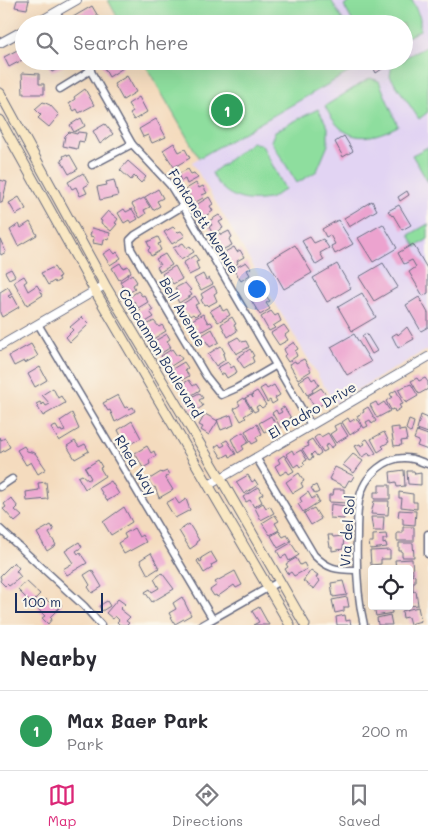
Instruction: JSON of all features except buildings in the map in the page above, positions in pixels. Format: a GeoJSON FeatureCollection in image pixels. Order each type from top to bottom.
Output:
{"type":"FeatureCollection","features":[{"type":"Feature","properties":{"kind":"main road","name":"Concannon Boulevard"},"geometry":{"type":"LineString","coordinates":[[0,93],[104,285],[305,625]]}},
{"type":"Feature","properties":{"kind":"main road","name":"Concannon Boulevard"},"geometry":{"type":"LineString","coordinates":[[0,120],[95,291],[290,625]]}},
{"type":"Feature","properties":{"kind":"street"},"geometry":{"type":"LineString","coordinates":[[51,15],[78,0]]}},
{"type":"Feature","properties":{"kind":"street"},"geometry":{"type":"LineString","coordinates":[[0,44],[15,35]]}},
{"type":"Feature","properties":{"kind":"street"},"geometry":{"type":"LineString","coordinates":[[60,89],[90,70]]}},
{"type":"Feature","properties":{"kind":"street","name":"Fontonett Avenue"},"geometry":{"type":"LineString","coordinates":[[90,70],[132,144],[160,172],[183,206],[311,425]]}},
{"type":"Feature","properties":{"kind":"street"},"geometry":{"type":"LineString","coordinates":[[92,165],[132,144]]}},
{"type":"Feature","properties":{"kind":"street","name":"Bell Avenue"},"geometry":{"type":"LineString","coordinates":[[183,206],[135,235],[130,240],[131,249],[206,376],[221,395],[275,366]]}},
{"type":"Feature","properties":{"kind":"street"},"geometry":{"type":"LineString","coordinates":[[0,346],[104,285]]}},
{"type":"Feature","properties":{"kind":"street","name":"Rhea Way"},"geometry":{"type":"LineString","coordinates":[[38,324],[212,618]]}},
{"type":"Feature","properties":{"kind":"street","name":"El Padro Drive"},"geometry":{"type":"LineString","coordinates":[[209,485],[428,357]]}},
{"type":"Feature","properties":{"kind":"street"},"geometry":{"type":"LineString","coordinates":[[256,457],[314,555],[325,566],[339,570],[356,570]]}},
{"type":"Feature","properties":{"kind":"street","name":"Via del Sol"},"geometry":{"type":"LineString","coordinates":[[364,625],[356,570],[358,501],[365,482],[387,462],[400,458],[413,459],[428,464]]}},
{"type":"Feature","properties":{"kind":"street"},"geometry":{"type":"LineString","coordinates":[[0,487],[12,479]]}},
{"type":"Feature","properties":{"kind":"street"},"geometry":{"type":"LineString","coordinates":[[0,528],[84,606],[101,625]]}},
{"type":"Feature","properties":{"kind":"street"},"geometry":{"type":"LineString","coordinates":[[428,534],[428,554]]}},
{"type":"Feature","properties":{"kind":"street"},"geometry":{"type":"LineString","coordinates":[[202,625],[280,582]]}},
{"type":"Feature","properties":{"kind":"shaded area"},"geometry":{"type":"Polygon","coordinates":[[[331,0],[428,0],[428,147],[413,156],[428,182],[428,349],[334,403],[192,162],[351,70],[413,70],[413,15],[340,15],[331,0]]]}},
{"type":"Feature","properties":{"kind":"green space"},"geometry":{"type":"Polygon","coordinates":[[[108,0],[331,0],[340,15],[116,15],[108,0]]]}},
{"type":"Feature","properties":{"kind":"green space"},"geometry":{"type":"Polygon","coordinates":[[[352,0],[412,0],[420,18],[420,30],[413,34],[413,15],[349,15],[344,6],[352,0]]]}},
{"type":"Feature","properties":{"kind":"green space"},"geometry":{"type":"Polygon","coordinates":[[[428,46],[428,112],[419,119],[390,76],[391,70],[413,70],[413,54],[428,46]]]}},
{"type":"Feature","properties":{"kind":"green space"},"geometry":{"type":"Polygon","coordinates":[[[148,70],[353,70],[199,158],[148,70]]]}},
{"type":"Feature","properties":{"kind":"green space"},"geometry":{"type":"Polygon","coordinates":[[[370,78],[379,81],[398,126],[375,135],[356,136],[347,133],[339,127],[325,106],[370,78]]]}},
{"type":"Feature","properties":{"kind":"green space"},"geometry":{"type":"Polygon","coordinates":[[[318,109],[328,127],[328,145],[317,171],[297,183],[271,141],[275,131],[318,109]]]}},
{"type":"Feature","properties":{"kind":"green space"},"geometry":{"type":"Polygon","coordinates":[[[252,142],[262,145],[285,189],[270,198],[251,200],[235,197],[216,181],[212,173],[252,142]]]}},
{"type":"Feature","properties":{"kind":"green space"},"geometry":{"type":"Polygon","coordinates":[[[428,147],[428,182],[412,155],[428,147]]]}},
{"type":"Feature","properties":{"kind":"green space"},"geometry":{"type":"Polygon","coordinates":[[[428,224],[428,239],[416,247],[409,235],[428,224]]]}},
{"type":"Feature","properties":{"kind":"place","name":"Max Baer Park"},"geometry":{"type":"Point","coordinates":[227,110]}}]}
